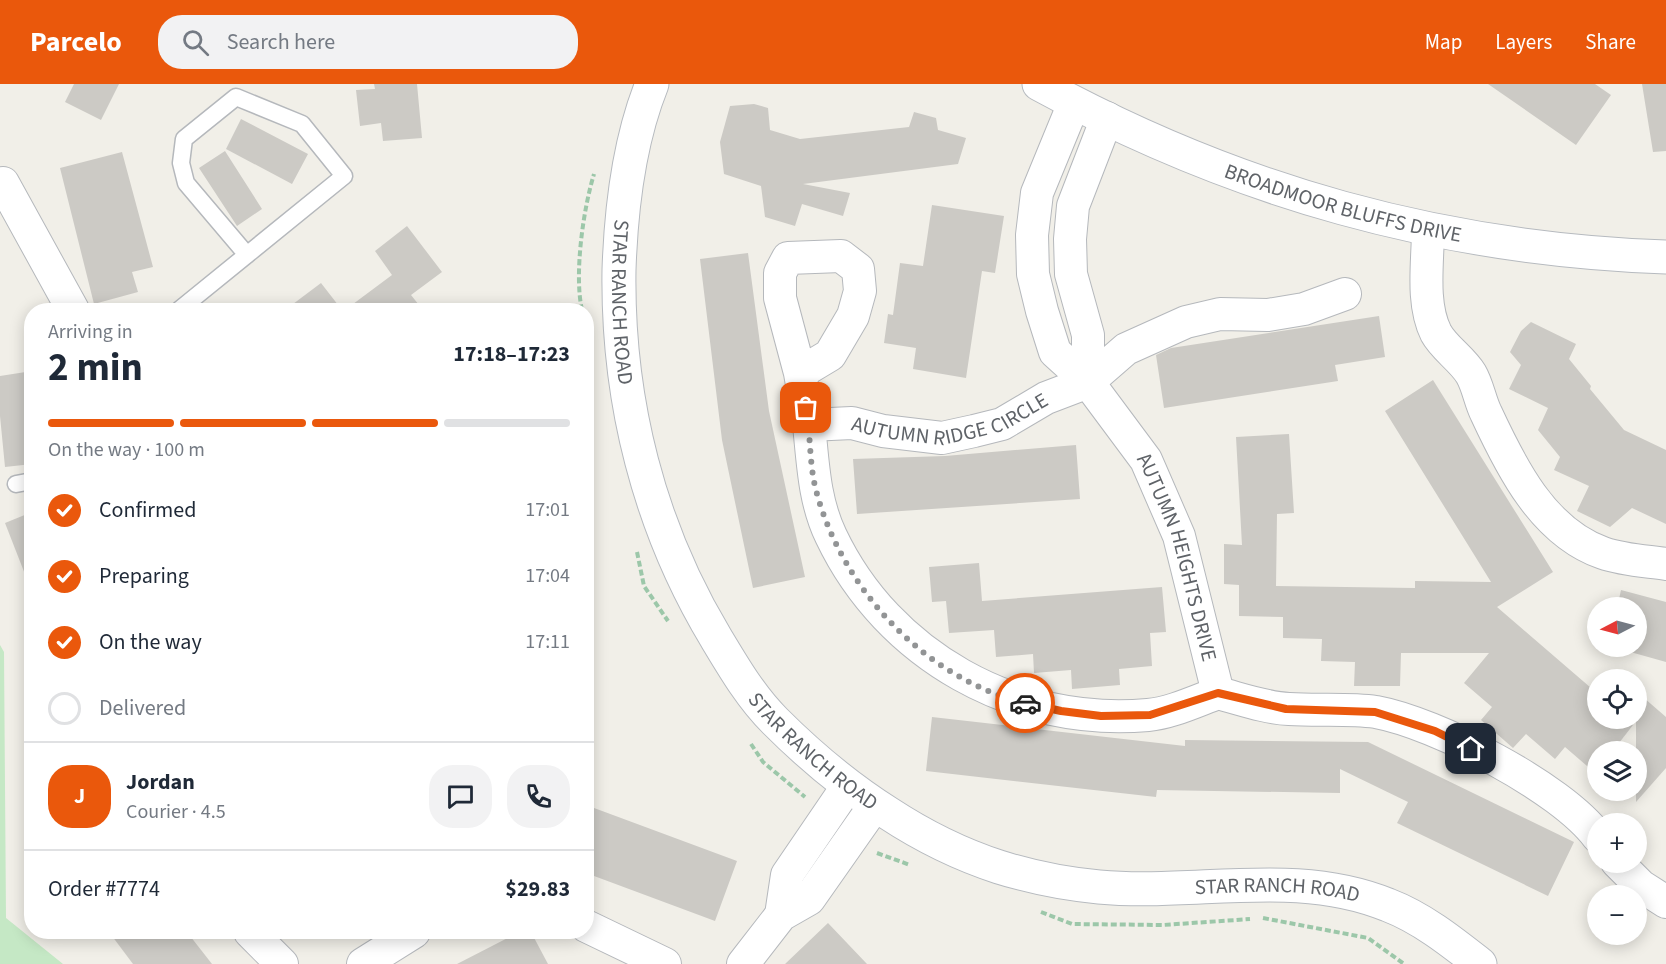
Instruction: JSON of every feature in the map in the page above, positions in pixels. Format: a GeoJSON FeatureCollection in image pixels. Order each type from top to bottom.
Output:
{"type":"FeatureCollection","features":[{"type":"Feature","properties":{"kind":"street","name":"STAR RANCH ROAD"},"geometry":{"type":"LineString","coordinates":[[652,84],[633,154],[620,227],[619,301],[624,371],[634,436],[653,504],[675,565],[735,670],[774,720],[847,787],[944,847],[1000,867],[1100,887],[1292,884],[1343,890],[1390,905],[1434,930],[1480,964]]}},
{"type":"Feature","properties":{"kind":"street","name":"BROADMOOR BLUFFS DRIVE"},"geometry":{"type":"LineString","coordinates":[[1039,84],[1152,142],[1302,198],[1492,242],[1590,254],[1666,257]]}},
{"type":"Feature","properties":{"kind":"street","name":"AUTUMN HEIGHTS DRIVE"},"geometry":{"type":"LineString","coordinates":[[1074,103],[1037,193],[1032,235],[1033,274],[1055,352],[1088,382],[1146,460],[1179,536],[1218,693]]}},
{"type":"Feature","properties":{"kind":"street"},"geometry":{"type":"LineString","coordinates":[[1088,382],[1088,335],[1071,274],[1070,239],[1073,206],[1107,118]]}},
{"type":"Feature","properties":{"kind":"street"},"geometry":{"type":"LineString","coordinates":[[1,176],[70,303]]}},
{"type":"Feature","properties":{"kind":"street"},"geometry":{"type":"LineString","coordinates":[[1428,229],[1428,309],[1436,334],[1472,375],[1485,411],[1514,467],[1536,501],[1552,521],[1576,541],[1611,555],[1666,564]]}},
{"type":"Feature","properties":{"kind":"street"},"geometry":{"type":"LineString","coordinates":[[1088,382],[1126,349],[1186,322],[1220,314],[1268,315],[1292,311],[1345,294]]}},
{"type":"Feature","properties":{"kind":"street"},"geometry":{"type":"LineString","coordinates":[[800,373],[809,425],[816,492],[830,535],[847,565],[882,613],[911,643],[945,667],[983,688],[1021,702],[1061,711],[1101,716],[1150,715],[1218,693],[1286,709],[1375,712],[1435,731],[1530,781],[1568,807],[1587,826]]}},
{"type":"Feature","properties":{"kind":"street","name":"AUTUMN RIDGE CIRCLE"},"geometry":{"type":"LineString","coordinates":[[809,425],[852,423],[882,431],[942,438],[1002,424],[1046,398],[1088,382]]}},
{"type":"Feature","properties":{"kind":"street"},"geometry":{"type":"LineString","coordinates":[[781,915],[787,875],[847,787]]}},
{"type":"Feature","properties":{"kind":"street"},"geometry":{"type":"LineString","coordinates":[[743,964],[781,915],[809,899],[875,805]]}},
{"type":"Feature","properties":{"kind":"street"},"geometry":{"type":"LineString","coordinates":[[1628,873],[1641,886],[1666,902]]}},
{"type":"Feature","properties":{"kind":"street"},"geometry":{"type":"LineString","coordinates":[[594,930],[665,964]]}},
{"type":"Feature","properties":{"kind":"street"},"geometry":{"type":"LineString","coordinates":[[257,939],[282,964]]}},
{"type":"Feature","properties":{"kind":"street"},"geometry":{"type":"LineString","coordinates":[[363,964],[403,939]]}},
{"type":"Feature","properties":{"kind":"lane"},"geometry":{"type":"LineString","coordinates":[[188,303],[247,255],[344,176],[302,124],[236,97],[184,139],[181,163],[186,183],[247,255]]}},
{"type":"Feature","properties":{"kind":"path"},"geometry":{"type":"LineString","coordinates":[[636,551],[644,586],[671,625]]}},
{"type":"Feature","properties":{"kind":"path"},"geometry":{"type":"LineString","coordinates":[[750,742],[763,762],[828,815]]}},
{"type":"Feature","properties":{"kind":"path"},"geometry":{"type":"LineString","coordinates":[[854,836],[872,851],[916,867]]}},
{"type":"Feature","properties":{"kind":"path"},"geometry":{"type":"LineString","coordinates":[[1039,912],[1072,924],[1163,925],[1263,918],[1368,938],[1404,964]]}},
{"type":"Feature","properties":{"kind":"green space"},"geometry":{"type":"Polygon","coordinates":[[[0,645],[4,652],[6,918],[24,933],[24,939],[32,939],[63,964],[0,964],[0,645]]]}},
{"type":"Feature","properties":{"kind":"building"},"geometry":{"type":"Polygon","coordinates":[[[74,84],[119,84],[101,120],[65,102],[74,84]]]}},
{"type":"Feature","properties":{"kind":"building"},"geometry":{"type":"Polygon","coordinates":[[[374,84],[417,84],[422,138],[383,141],[381,123],[360,126],[356,90],[375,89],[374,84]]]}},
{"type":"Feature","properties":{"kind":"building"},"geometry":{"type":"Polygon","coordinates":[[[1488,84],[1595,84],[1611,95],[1576,145],[1488,84]]]}},
{"type":"Feature","properties":{"kind":"building"},"geometry":{"type":"Polygon","coordinates":[[[1642,84],[1666,84],[1666,151],[1653,152],[1642,84]]]}},
{"type":"Feature","properties":{"kind":"building"},"geometry":{"type":"Polygon","coordinates":[[[754,104],[768,108],[770,130],[800,139],[909,127],[914,112],[936,118],[938,130],[966,138],[958,164],[803,184],[850,193],[843,216],[802,204],[795,226],[765,217],[761,186],[724,174],[720,142],[730,106],[754,104]]]}},
{"type":"Feature","properties":{"kind":"building"},"geometry":{"type":"Polygon","coordinates":[[[241,119],[308,154],[292,184],[226,149],[241,119]]]}},
{"type":"Feature","properties":{"kind":"building"},"geometry":{"type":"Polygon","coordinates":[[[225,151],[262,209],[237,226],[199,168],[225,151]]]}},
{"type":"Feature","properties":{"kind":"building"},"geometry":{"type":"Polygon","coordinates":[[[122,152],[153,267],[132,272],[138,292],[94,303],[60,168],[122,152]]]}},
{"type":"Feature","properties":{"kind":"building"},"geometry":{"type":"Polygon","coordinates":[[[932,205],[1004,216],[995,273],[982,271],[966,378],[913,369],[916,348],[884,343],[888,314],[893,315],[900,263],[923,266],[932,205]]]}},
{"type":"Feature","properties":{"kind":"building"},"geometry":{"type":"Polygon","coordinates":[[[407,226],[442,272],[411,295],[417,303],[354,303],[392,275],[375,251],[407,226]]]}},
{"type":"Feature","properties":{"kind":"building"},"geometry":{"type":"Polygon","coordinates":[[[748,253],[769,411],[805,577],[753,588],[722,440],[700,259],[748,253]]]}},
{"type":"Feature","properties":{"kind":"building"},"geometry":{"type":"Polygon","coordinates":[[[321,283],[337,303],[294,303],[321,283]]]}},
{"type":"Feature","properties":{"kind":"building"},"geometry":{"type":"Polygon","coordinates":[[[1379,316],[1385,357],[1335,365],[1338,381],[1164,408],[1156,355],[1171,348],[1379,316]]]}},
{"type":"Feature","properties":{"kind":"building"},"geometry":{"type":"Polygon","coordinates":[[[1531,322],[1576,344],[1569,359],[1624,430],[1666,450],[1666,524],[1632,508],[1610,527],[1577,511],[1589,486],[1554,470],[1560,457],[1538,430],[1548,408],[1509,389],[1521,365],[1510,352],[1521,331],[1531,322]]]}},
{"type":"Feature","properties":{"kind":"building"},"geometry":{"type":"Polygon","coordinates":[[[24,372],[24,465],[5,467],[0,416],[0,376],[24,372]]]}},
{"type":"Feature","properties":{"kind":"building"},"geometry":{"type":"Polygon","coordinates":[[[1433,380],[1553,572],[1497,607],[1587,685],[1587,729],[1630,729],[1621,741],[1587,741],[1587,766],[1565,747],[1555,759],[1526,734],[1513,748],[1481,720],[1492,707],[1464,683],[1489,653],[1401,653],[1400,686],[1354,686],[1355,662],[1321,661],[1322,639],[1283,638],[1283,617],[1239,616],[1239,585],[1224,584],[1224,544],[1242,545],[1236,437],[1289,434],[1294,513],[1277,514],[1276,586],[1415,588],[1415,581],[1491,582],[1385,411],[1433,380]]]}},
{"type":"Feature","properties":{"kind":"building"},"geometry":{"type":"Polygon","coordinates":[[[1076,445],[1080,499],[857,514],[853,459],[945,456],[1076,445]]]}},
{"type":"Feature","properties":{"kind":"building"},"geometry":{"type":"Polygon","coordinates":[[[24,515],[24,572],[5,523],[24,515]]]}},
{"type":"Feature","properties":{"kind":"building"},"geometry":{"type":"Polygon","coordinates":[[[979,563],[982,601],[1162,587],[1166,632],[1150,633],[1152,666],[1119,669],[1120,685],[1072,689],[1071,670],[1034,673],[1033,654],[996,657],[994,630],[949,633],[946,601],[932,602],[929,567],[979,563]]]}},
{"type":"Feature","properties":{"kind":"building"},"geometry":{"type":"Polygon","coordinates":[[[1621,590],[1666,602],[1666,662],[1647,657],[1647,597],[1619,597],[1621,590]]]}},
{"type":"Feature","properties":{"kind":"building"},"geometry":{"type":"Polygon","coordinates":[[[1647,701],[1666,717],[1666,768],[1647,790],[1647,741],[1636,741],[1636,729],[1647,729],[1647,701]]]}},
{"type":"Feature","properties":{"kind":"building"},"geometry":{"type":"Polygon","coordinates":[[[932,717],[1185,746],[1185,740],[1368,742],[1574,842],[1548,896],[1397,823],[1408,802],[1340,769],[1340,793],[1157,790],[1156,797],[926,771],[932,717]]]}},
{"type":"Feature","properties":{"kind":"building"},"geometry":{"type":"Polygon","coordinates":[[[594,808],[737,861],[715,921],[594,876],[594,808]]]}},
{"type":"Feature","properties":{"kind":"building"},"geometry":{"type":"Polygon","coordinates":[[[828,923],[867,964],[785,964],[828,923]]]}},
{"type":"Feature","properties":{"kind":"building"},"geometry":{"type":"Polygon","coordinates":[[[114,939],[192,939],[212,964],[133,964],[114,939]]]}},
{"type":"Feature","properties":{"kind":"building"},"geometry":{"type":"Polygon","coordinates":[[[505,939],[535,939],[548,964],[457,964],[505,939]]]}},
{"type":"Feature","properties":{"kind":"way so far"},"geometry":{"type":"LineString","coordinates":[[806,408],[816,492],[830,535],[853,575],[882,613],[911,643],[945,667],[983,688],[1025,703]]}},
{"type":"Feature","properties":{"kind":"route"},"geometry":{"type":"LineString","coordinates":[[1025,703],[1061,711],[1101,716],[1150,715],[1218,693],[1286,709],[1375,712],[1404,719],[1471,749]]}}]}
